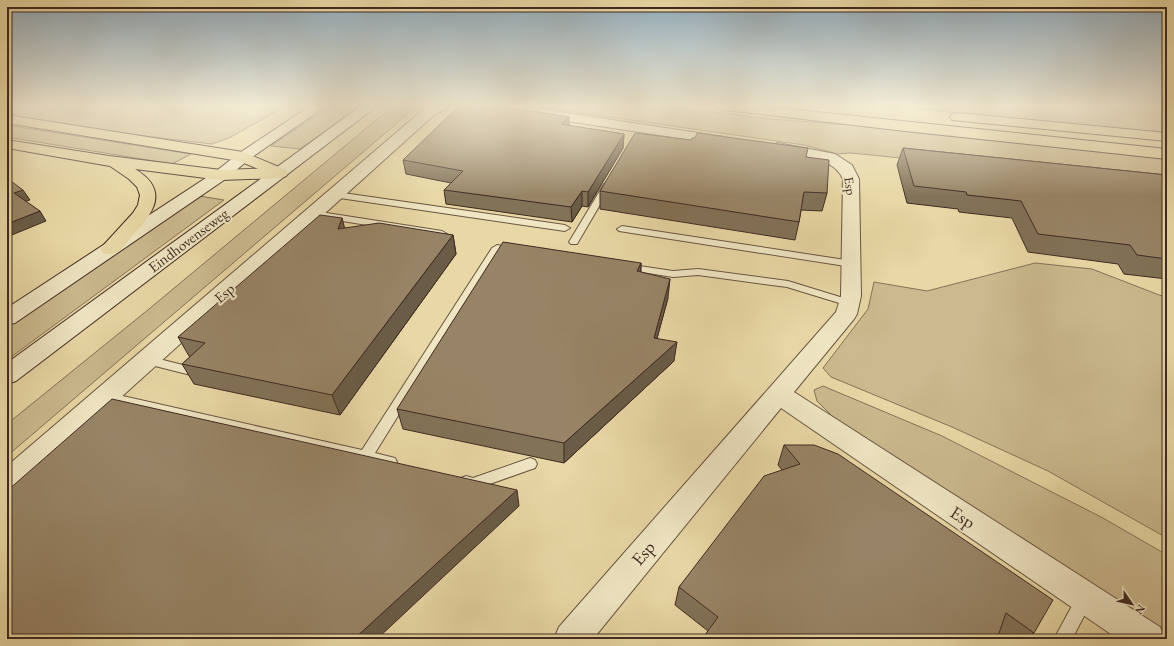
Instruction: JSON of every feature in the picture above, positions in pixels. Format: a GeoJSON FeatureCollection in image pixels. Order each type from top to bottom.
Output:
{"type":"FeatureCollection","features":[{"type":"Feature","properties":{"kind":"main road"},"geometry":{"type":"LineString","coordinates":[[116,136],[243,156],[280,173]]}},
{"type":"Feature","properties":{"kind":"main road"},"geometry":{"type":"LineString","coordinates":[[994,136],[1167,154]]}},
{"type":"Feature","properties":{"kind":"main road"},"geometry":{"type":"LineString","coordinates":[[7,144],[109,161],[221,175],[280,173]]}},
{"type":"Feature","properties":{"kind":"main road"},"geometry":{"type":"LineString","coordinates":[[109,161],[135,175],[145,184],[149,193],[147,205],[140,217],[110,249]]}},
{"type":"Feature","properties":{"kind":"street"},"geometry":{"type":"LineString","coordinates":[[7,318],[221,175],[243,156],[273,136]]}},
{"type":"Feature","properties":{"kind":"street","name":"Eindhovenseweg"},"geometry":{"type":"LineString","coordinates":[[7,375],[330,136]]}},
{"type":"Feature","properties":{"kind":"street","name":"Esp"},"geometry":{"type":"LineString","coordinates":[[7,484],[402,136]]}},
{"type":"Feature","properties":{"kind":"street"},"geometry":{"type":"LineString","coordinates":[[672,136],[736,142]]}},
{"type":"Feature","properties":{"kind":"street","name":"Esp"},"geometry":{"type":"LineString","coordinates":[[580,636],[778,394],[846,314],[851,296],[852,179],[846,168],[830,157],[767,146]]}},
{"type":"Feature","properties":{"kind":"street","name":"Esp"},"geometry":{"type":"LineString","coordinates":[[778,394],[1148,639]]}},
{"type":"Feature","properties":{"kind":"lane"},"geometry":{"type":"LineString","coordinates":[[574,242],[613,176]]}},
{"type":"Feature","properties":{"kind":"lane"},"geometry":{"type":"LineString","coordinates":[[336,195],[565,228]]}},
{"type":"Feature","properties":{"kind":"lane"},"geometry":{"type":"LineString","coordinates":[[314,214],[442,234],[448,238],[446,245]]}},
{"type":"Feature","properties":{"kind":"lane"},"geometry":{"type":"LineString","coordinates":[[622,229],[852,264]]}},
{"type":"Feature","properties":{"kind":"lane"},"geometry":{"type":"LineString","coordinates":[[366,456],[497,248],[527,253]]}},
{"type":"Feature","properties":{"kind":"lane"},"geometry":{"type":"LineString","coordinates":[[612,265],[673,274],[698,272],[788,284],[849,303]]}},
{"type":"Feature","properties":{"kind":"lane"},"geometry":{"type":"LineString","coordinates":[[147,360],[195,372]]}},
{"type":"Feature","properties":{"kind":"lane"},"geometry":{"type":"LineString","coordinates":[[105,397],[404,466]]}},
{"type":"Feature","properties":{"kind":"lane"},"geometry":{"type":"LineString","coordinates":[[450,478],[473,484],[530,464]]}},
{"type":"Feature","properties":{"kind":"lane"},"geometry":{"type":"LineString","coordinates":[[1063,639],[1086,598]]}},
{"type":"Feature","properties":{"kind":"shaded area"},"geometry":{"type":"Polygon","coordinates":[[[78,136],[191,154],[172,164],[7,137],[78,136]]]}},
{"type":"Feature","properties":{"kind":"shaded area"},"geometry":{"type":"Polygon","coordinates":[[[146,136],[232,136],[212,144],[146,136]]]}},
{"type":"Feature","properties":{"kind":"shaded area"},"geometry":{"type":"Polygon","coordinates":[[[286,136],[318,136],[300,149],[271,146],[286,136]]]}},
{"type":"Feature","properties":{"kind":"shaded area"},"geometry":{"type":"Polygon","coordinates":[[[357,136],[382,136],[7,456],[7,424],[149,309],[357,136]]]}},
{"type":"Feature","properties":{"kind":"shaded area"},"geometry":{"type":"Polygon","coordinates":[[[742,136],[960,136],[1167,157],[1167,185],[851,153],[837,154],[804,145],[742,136]]]}},
{"type":"Feature","properties":{"kind":"shaded area"},"geometry":{"type":"Polygon","coordinates":[[[193,195],[224,200],[7,360],[7,321],[193,195]]]}},
{"type":"Feature","properties":{"kind":"shaded area"},"geometry":{"type":"Polygon","coordinates":[[[1035,263],[1092,269],[1167,298],[1167,538],[1048,471],[952,427],[831,377],[823,368],[868,309],[874,282],[927,291],[1035,263]]]}},
{"type":"Feature","properties":{"kind":"shaded area"},"geometry":{"type":"Polygon","coordinates":[[[823,386],[942,436],[1103,518],[1167,555],[1167,637],[836,420],[817,401],[814,390],[823,386]]]}},
{"type":"Feature","properties":{"kind":"building"},"geometry":{"type":"Polygon","coordinates":[[[428,136],[623,136],[588,192],[582,191],[571,207],[444,190],[463,171],[403,160],[428,136]]]}},
{"type":"Feature","properties":{"kind":"building"},"geometry":{"type":"Polygon","coordinates":[[[633,136],[660,136],[691,140],[696,136],[720,136],[808,148],[806,157],[829,160],[827,193],[804,192],[799,222],[600,191],[633,136]]]}},
{"type":"Feature","properties":{"kind":"building"},"geometry":{"type":"Polygon","coordinates":[[[903,148],[1167,175],[1167,259],[1137,255],[1130,245],[1038,234],[1021,201],[967,195],[966,192],[914,186],[903,148]]]}},
{"type":"Feature","properties":{"kind":"building"},"geometry":{"type":"Polygon","coordinates":[[[7,178],[23,190],[14,193],[40,211],[7,224],[7,178]]]}},
{"type":"Feature","properties":{"kind":"building"},"geometry":{"type":"Polygon","coordinates":[[[320,215],[342,218],[338,229],[379,223],[453,235],[332,395],[182,364],[205,343],[178,337],[320,215]]]}},
{"type":"Feature","properties":{"kind":"building"},"geometry":{"type":"Polygon","coordinates":[[[503,242],[641,263],[637,271],[670,279],[654,338],[677,342],[564,443],[397,409],[503,242]]]}},
{"type":"Feature","properties":{"kind":"building"},"geometry":{"type":"Polygon","coordinates":[[[112,399],[517,490],[354,639],[7,639],[7,491],[112,399]]]}},
{"type":"Feature","properties":{"kind":"building"},"geometry":{"type":"Polygon","coordinates":[[[784,445],[814,445],[838,454],[1053,600],[1034,633],[1006,613],[997,639],[702,639],[718,617],[679,587],[764,476],[800,464],[784,445]]]}}]}
